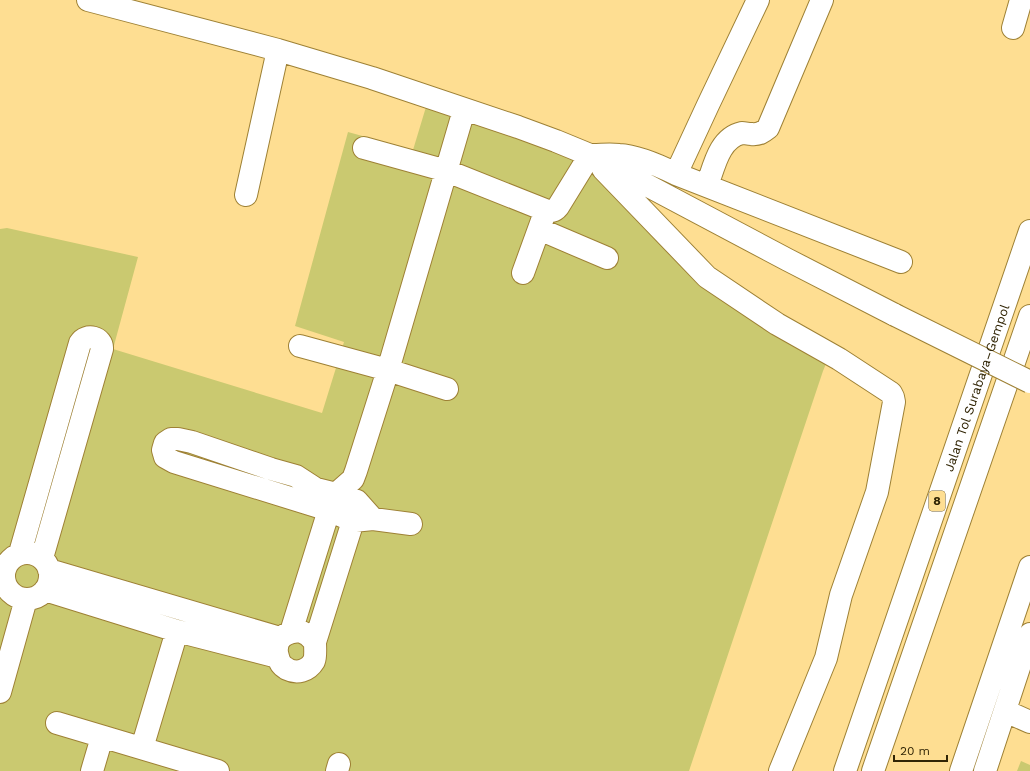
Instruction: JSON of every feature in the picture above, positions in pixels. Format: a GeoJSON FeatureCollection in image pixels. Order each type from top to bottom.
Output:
{"type":"FeatureCollection","features":[{"type":"Feature","properties":{"kind":"main road"},"geometry":{"type":"LineString","coordinates":[[88,0],[278,50],[372,78],[556,141],[590,156],[895,315],[1030,382]]}},
{"type":"Feature","properties":{"kind":"main road"},"geometry":{"type":"LineString","coordinates":[[676,174],[758,0]]}},
{"type":"Feature","properties":{"kind":"main road"},"geometry":{"type":"LineString","coordinates":[[707,186],[722,148],[729,138],[743,133],[762,133],[768,128],[822,0]]}},
{"type":"Feature","properties":{"kind":"main road"},"geometry":{"type":"LineString","coordinates":[[1013,28],[1021,0]]}},
{"type":"Feature","properties":{"kind":"main road"},"geometry":{"type":"LineString","coordinates":[[246,195],[278,50]]}},
{"type":"Feature","properties":{"kind":"main road"},"geometry":{"type":"LineString","coordinates":[[353,479],[361,514],[315,642],[314,660],[301,672],[292,672],[282,666],[283,642],[333,502],[353,479],[388,370],[464,110]]}},
{"type":"Feature","properties":{"kind":"main road"},"geometry":{"type":"LineString","coordinates":[[364,148],[446,171],[542,220],[607,258]]}},
{"type":"Feature","properties":{"kind":"main road"},"geometry":{"type":"LineString","coordinates":[[590,156],[610,154],[630,156],[662,167],[676,174],[901,262]]}},
{"type":"Feature","properties":{"kind":"main road"},"geometry":{"type":"LineString","coordinates":[[523,273],[542,220],[558,207],[590,156]]}},
{"type":"Feature","properties":{"kind":"main road"},"geometry":{"type":"LineString","coordinates":[[590,156],[707,277],[777,324],[839,359],[891,393],[893,396],[894,402],[877,492],[841,595],[826,658],[780,771]]}},
{"type":"Feature","properties":{"kind":"main road","name":"Jalan Tol Surabaya–Gempol"},"geometry":{"type":"LineString","coordinates":[[845,771],[1030,231]]}},
{"type":"Feature","properties":{"kind":"main road","name":"8"},"geometry":{"type":"LineString","coordinates":[[874,771],[1030,316]]}},
{"type":"Feature","properties":{"kind":"main road"},"geometry":{"type":"LineString","coordinates":[[0,692],[41,579],[102,349],[100,341],[93,338],[87,337],[82,339],[80,343],[20,553]]}},
{"type":"Feature","properties":{"kind":"main road"},"geometry":{"type":"LineString","coordinates":[[300,346],[388,370],[447,389]]}},
{"type":"Feature","properties":{"kind":"main road"},"geometry":{"type":"LineString","coordinates":[[333,502],[296,476],[192,442],[171,439],[165,443],[163,450],[164,457],[174,462],[333,502],[361,514],[411,524]]}},
{"type":"Feature","properties":{"kind":"main road"},"geometry":{"type":"LineString","coordinates":[[283,642],[41,579],[14,596],[2,582],[9,560],[20,553],[29,552],[41,579],[177,631],[283,642],[300,631],[308,635],[315,642]]}},
{"type":"Feature","properties":{"kind":"main road"},"geometry":{"type":"LineString","coordinates":[[961,771],[1023,611],[1028,580]]}},
{"type":"Feature","properties":{"kind":"main road"},"geometry":{"type":"LineString","coordinates":[[142,748],[177,631]]}},
{"type":"Feature","properties":{"kind":"main road"},"geometry":{"type":"LineString","coordinates":[[985,771],[1030,634]]}},
{"type":"Feature","properties":{"kind":"main road"},"geometry":{"type":"LineString","coordinates":[[1005,711],[1030,722]]}},
{"type":"Feature","properties":{"kind":"main road"},"geometry":{"type":"LineString","coordinates":[[57,723],[218,771]]}},
{"type":"Feature","properties":{"kind":"main road"},"geometry":{"type":"LineString","coordinates":[[92,771],[102,737]]}},
{"type":"Feature","properties":{"kind":"building"},"geometry":{"type":"Polygon","coordinates":[[[429,97],[590,155],[707,277],[830,354],[689,771],[0,771],[0,229],[7,228],[138,257],[113,349],[322,413],[344,342],[295,326],[348,132],[413,150],[429,97]]]}},
{"type":"Feature","properties":{"kind":"building"},"geometry":{"type":"Polygon","coordinates":[[[1021,761],[1030,765],[1030,771],[1017,771],[1021,761]]]}}]}
